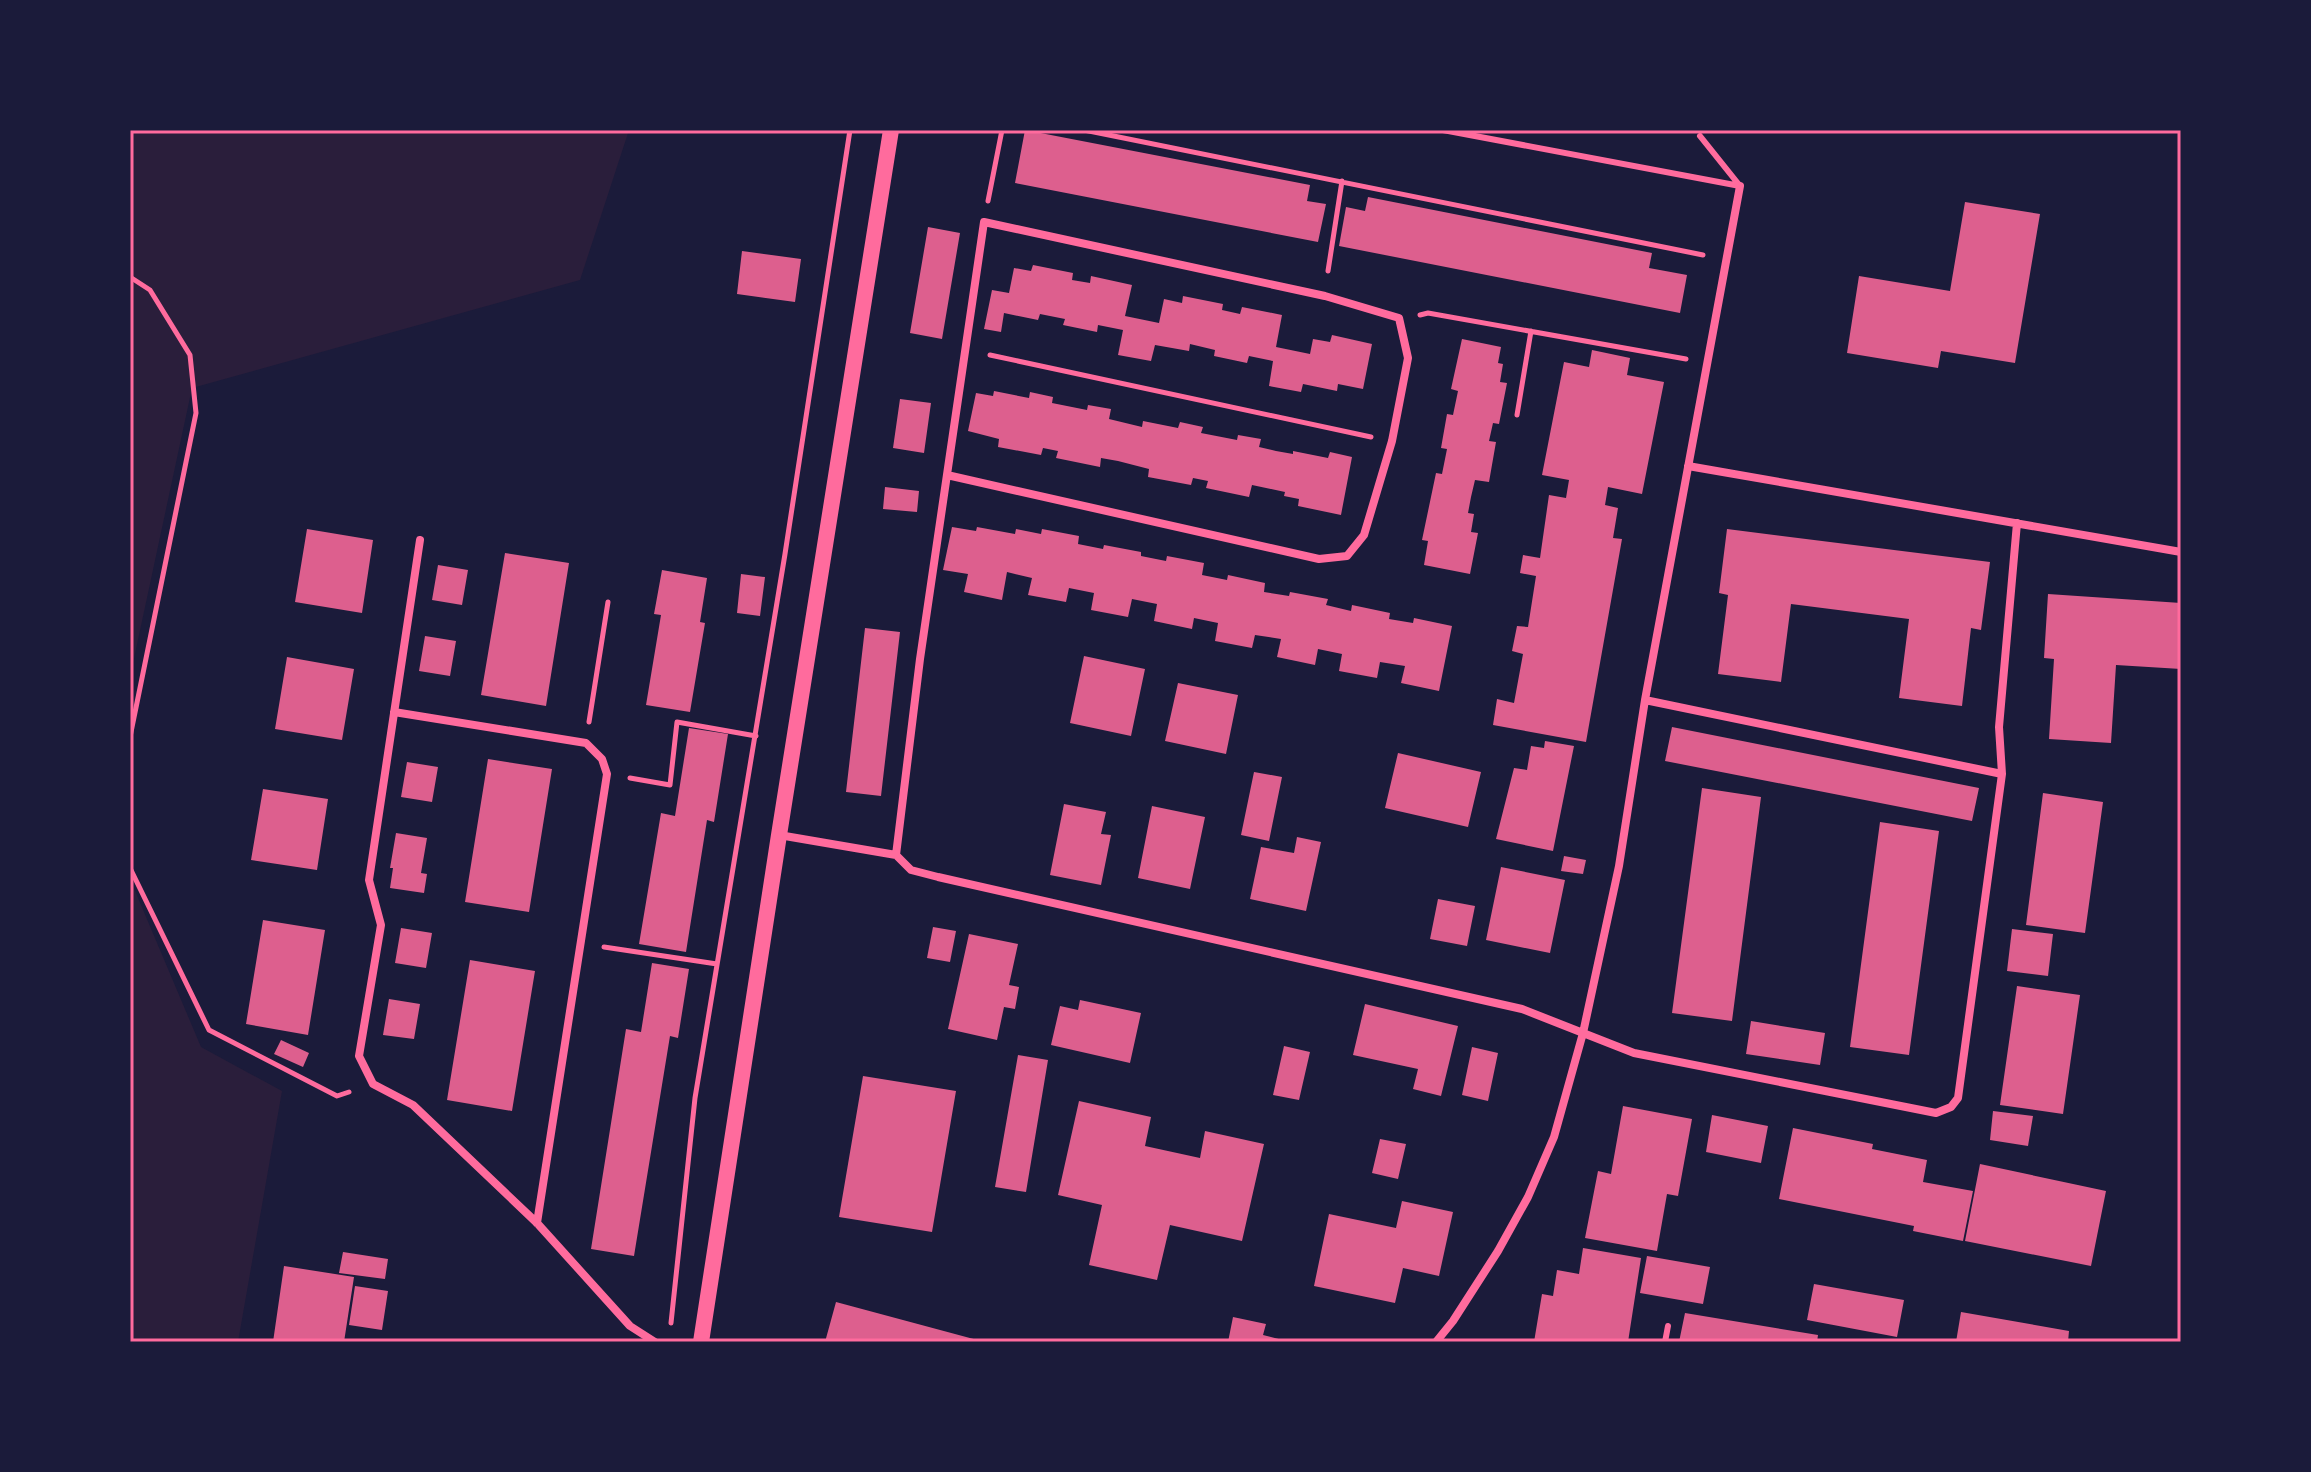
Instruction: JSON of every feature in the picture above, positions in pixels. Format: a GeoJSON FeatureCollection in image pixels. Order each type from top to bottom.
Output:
{"type":"FeatureCollection","features":[{"type":"Feature","properties":{"kind":"main road"},"geometry":{"type":"LineString","coordinates":[[701,1342],[891,130]]}},
{"type":"Feature","properties":{"kind":"street"},"geometry":{"type":"LineString","coordinates":[[1436,1342],[1476,1286],[1528,1197],[1554,1137],[1583,1033],[1619,866],[1645,700],[1740,186]]}},
{"type":"Feature","properties":{"kind":"street"},"geometry":{"type":"LineString","coordinates":[[896,855],[920,659],[984,222],[1325,296],[1399,318],[1408,358],[1392,441],[1364,535],[1347,556],[1319,559],[947,475]]}},
{"type":"Feature","properties":{"kind":"street"},"geometry":{"type":"LineString","coordinates":[[1688,466],[2181,552]]}},
{"type":"Feature","properties":{"kind":"street"},"geometry":{"type":"LineString","coordinates":[[779,835],[896,855],[911,870],[1522,1009],[1634,1053],[1936,1113],[1951,1107],[1958,1098],[2002,774],[1999,727],[2017,523]]}},
{"type":"Feature","properties":{"kind":"street"},"geometry":{"type":"LineString","coordinates":[[420,540],[369,880],[381,925],[359,1056],[373,1084],[413,1105],[537,1223],[630,1326],[655,1342]]}},
{"type":"Feature","properties":{"kind":"street"},"geometry":{"type":"LineString","coordinates":[[1645,700],[2002,774]]}},
{"type":"Feature","properties":{"kind":"street"},"geometry":{"type":"LineString","coordinates":[[394,712],[586,743],[602,759],[607,774],[537,1223]]}},
{"type":"Feature","properties":{"kind":"lane"},"geometry":{"type":"LineString","coordinates":[[1443,130],[1740,186]]}},
{"type":"Feature","properties":{"kind":"lane"},"geometry":{"type":"LineString","coordinates":[[1700,136],[1740,186]]}},
{"type":"Feature","properties":{"kind":"lane"},"geometry":{"type":"LineString","coordinates":[[1665,1342],[1668,1326]]}},
{"type":"Feature","properties":{"kind":"path"},"geometry":{"type":"LineString","coordinates":[[670,1327],[695,1098],[756,736],[850,130]]}},
{"type":"Feature","properties":{"kind":"path"},"geometry":{"type":"LineString","coordinates":[[984,222],[1002,130]]}},
{"type":"Feature","properties":{"kind":"path"},"geometry":{"type":"LineString","coordinates":[[1084,130],[1726,260]]}},
{"type":"Feature","properties":{"kind":"path"},"geometry":{"type":"LineString","coordinates":[[1325,296],[1342,181]]}},
{"type":"Feature","properties":{"kind":"path"},"geometry":{"type":"LineString","coordinates":[[130,277],[150,290],[190,355],[196,413],[130,737]]}},
{"type":"Feature","properties":{"kind":"path"},"geometry":{"type":"LineString","coordinates":[[1399,318],[1428,313],[1708,363]]}},
{"type":"Feature","properties":{"kind":"path"},"geometry":{"type":"LineString","coordinates":[[1517,415],[1531,331]]}},
{"type":"Feature","properties":{"kind":"path"},"geometry":{"type":"LineString","coordinates":[[967,350],[1392,441]]}},
{"type":"Feature","properties":{"kind":"path"},"geometry":{"type":"LineString","coordinates":[[586,743],[608,602]]}},
{"type":"Feature","properties":{"kind":"path"},"geometry":{"type":"LineString","coordinates":[[607,774],[670,785],[677,722],[756,736]]}},
{"type":"Feature","properties":{"kind":"path"},"geometry":{"type":"LineString","coordinates":[[130,868],[209,1030],[337,1096],[373,1084]]}},
{"type":"Feature","properties":{"kind":"path"},"geometry":{"type":"LineString","coordinates":[[579,943],[717,964]]}},
{"type":"Feature","properties":{"kind":"shaded area"},"geometry":{"type":"Polygon","coordinates":[[[130,130],[629,130],[580,280],[192,388],[130,677],[130,130]]]}},
{"type":"Feature","properties":{"kind":"shaded area"},"geometry":{"type":"Polygon","coordinates":[[[130,879],[201,1047],[282,1091],[238,1342],[130,1342],[130,879]]]}},
{"type":"Feature","properties":{"kind":"building"},"geometry":{"type":"Polygon","coordinates":[[[1025,130],[1310,185],[1307,201],[1326,204],[1318,242],[1015,183],[1025,130]]]}},
{"type":"Feature","properties":{"kind":"building"},"geometry":{"type":"Polygon","coordinates":[[[1368,197],[1652,253],[1649,268],[1687,275],[1680,313],[1339,246],[1346,207],[1365,211],[1368,197]]]}},
{"type":"Feature","properties":{"kind":"building"},"geometry":{"type":"Polygon","coordinates":[[[1965,202],[2040,214],[2015,363],[1941,351],[1938,368],[1847,353],[1859,276],[1950,291],[1965,202]]]}},
{"type":"Feature","properties":{"kind":"building"},"geometry":{"type":"Polygon","coordinates":[[[928,227],[960,233],[942,339],[910,333],[928,227]]]}},
{"type":"Feature","properties":{"kind":"building"},"geometry":{"type":"Polygon","coordinates":[[[742,251],[801,259],[795,302],[737,294],[742,251]]]}},
{"type":"Feature","properties":{"kind":"building"},"geometry":{"type":"Polygon","coordinates":[[[1033,265],[1073,273],[1072,280],[1090,283],[1091,276],[1132,285],[1125,316],[1159,323],[1164,299],[1182,303],[1183,296],[1223,304],[1222,310],[1240,314],[1242,307],[1282,315],[1276,347],[1310,354],[1313,339],[1330,342],[1332,335],[1372,344],[1363,389],[1338,384],[1337,391],[1303,384],[1301,392],[1269,386],[1273,361],[1249,356],[1247,363],[1214,356],[1215,350],[1190,344],[1189,351],[1155,345],[1151,361],[1118,355],[1123,330],[1098,325],[1097,332],[1063,325],[1065,319],[1040,314],[1038,320],[1004,313],[1001,332],[984,329],[992,290],[1009,293],[1014,268],[1031,271],[1033,265]]]}},
{"type":"Feature","properties":{"kind":"building"},"geometry":{"type":"Polygon","coordinates":[[[1462,339],[1501,347],[1498,363],[1503,364],[1500,382],[1507,383],[1499,424],[1493,423],[1489,441],[1496,442],[1489,482],[1475,480],[1471,497],[1468,513],[1474,514],[1471,532],[1478,533],[1470,574],[1424,565],[1428,541],[1422,540],[1436,473],[1442,474],[1447,449],[1441,448],[1447,414],[1453,415],[1458,391],[1451,389],[1462,339]]]}},
{"type":"Feature","properties":{"kind":"building"},"geometry":{"type":"Polygon","coordinates":[[[1592,350],[1630,358],[1627,375],[1664,382],[1642,494],[1608,487],[1605,505],[1618,508],[1613,538],[1622,539],[1586,742],[1493,725],[1497,699],[1514,703],[1523,654],[1512,651],[1517,626],[1528,627],[1536,576],[1520,573],[1523,555],[1540,558],[1549,495],[1566,498],[1569,480],[1542,475],[1564,362],[1589,367],[1592,350]]]}},
{"type":"Feature","properties":{"kind":"building"},"geometry":{"type":"Polygon","coordinates":[[[994,391],[1029,398],[1030,392],[1053,397],[1052,403],[1087,410],[1088,405],[1111,409],[1109,419],[1142,427],[1143,421],[1178,428],[1180,422],[1203,427],[1201,433],[1237,440],[1238,435],[1261,439],[1259,447],[1276,451],[1328,458],[1330,452],[1352,457],[1341,515],[1298,506],[1299,499],[1284,496],[1285,492],[1252,485],[1249,497],[1206,488],[1208,481],[1193,478],[1191,485],[1148,477],[1149,469],[1118,461],[1101,458],[1100,467],[1056,458],[1058,451],[1043,448],[1041,455],[998,447],[999,439],[968,431],[976,393],[993,396],[994,391]]]}},
{"type":"Feature","properties":{"kind":"building"},"geometry":{"type":"Polygon","coordinates":[[[900,399],[931,403],[924,453],[893,448],[900,399]]]}},
{"type":"Feature","properties":{"kind":"building"},"geometry":{"type":"Polygon","coordinates":[[[885,487],[919,491],[917,512],[883,509],[885,487]]]}},
{"type":"Feature","properties":{"kind":"building"},"geometry":{"type":"Polygon","coordinates":[[[952,527],[976,531],[977,527],[1015,534],[1016,529],[1041,534],[1042,529],[1079,536],[1078,544],[1141,552],[1141,556],[1166,561],[1167,556],[1204,563],[1202,575],[1227,580],[1228,575],[1265,583],[1264,592],[1289,596],[1290,592],[1328,599],[1326,605],[1351,611],[1352,605],[1390,613],[1389,619],[1413,623],[1414,618],[1452,626],[1439,691],[1401,683],[1405,666],[1380,662],[1377,678],[1339,671],[1342,654],[1318,649],[1315,665],[1277,657],[1281,639],[1255,635],[1252,648],[1215,641],[1218,623],[1194,618],[1192,629],[1154,621],[1157,604],[1132,599],[1128,617],[1091,610],[1094,593],[1069,588],[1066,602],[1028,595],[1032,578],[1007,572],[1002,600],[964,592],[968,574],[943,570],[952,527]]]}},
{"type":"Feature","properties":{"kind":"building"},"geometry":{"type":"Polygon","coordinates":[[[307,529],[373,540],[362,613],[295,602],[307,529]]]}},
{"type":"Feature","properties":{"kind":"building"},"geometry":{"type":"Polygon","coordinates":[[[1727,529],[1990,562],[1981,630],[1971,628],[1962,706],[1899,698],[1909,619],[1791,604],[1781,682],[1718,674],[1728,595],[1719,593],[1727,529]]]}},
{"type":"Feature","properties":{"kind":"building"},"geometry":{"type":"Polygon","coordinates":[[[505,553],[569,563],[546,706],[481,695],[505,553]]]}},
{"type":"Feature","properties":{"kind":"building"},"geometry":{"type":"Polygon","coordinates":[[[438,565],[468,570],[462,605],[432,600],[438,565]]]}},
{"type":"Feature","properties":{"kind":"building"},"geometry":{"type":"Polygon","coordinates":[[[662,570],[707,578],[700,622],[705,623],[690,712],[646,705],[661,615],[654,614],[662,570]]]}},
{"type":"Feature","properties":{"kind":"building"},"geometry":{"type":"Polygon","coordinates":[[[741,574],[765,577],[760,616],[737,613],[741,574]]]}},
{"type":"Feature","properties":{"kind":"building"},"geometry":{"type":"Polygon","coordinates":[[[2048,594],[2181,603],[2181,669],[2116,665],[2111,743],[2049,739],[2054,659],[2044,658],[2048,594]]]}},
{"type":"Feature","properties":{"kind":"building"},"geometry":{"type":"Polygon","coordinates":[[[865,628],[900,632],[881,796],[846,792],[865,628]]]}},
{"type":"Feature","properties":{"kind":"building"},"geometry":{"type":"Polygon","coordinates":[[[425,636],[456,641],[450,676],[419,671],[425,636]]]}},
{"type":"Feature","properties":{"kind":"building"},"geometry":{"type":"Polygon","coordinates":[[[1084,656],[1145,669],[1131,736],[1070,723],[1084,656]]]}},
{"type":"Feature","properties":{"kind":"building"},"geometry":{"type":"Polygon","coordinates":[[[287,657],[354,669],[342,740],[275,729],[287,657]]]}},
{"type":"Feature","properties":{"kind":"building"},"geometry":{"type":"Polygon","coordinates":[[[1178,683],[1238,695],[1226,754],[1165,741],[1178,683]]]}},
{"type":"Feature","properties":{"kind":"building"},"geometry":{"type":"Polygon","coordinates":[[[1672,727],[1979,788],[1972,821],[1665,761],[1672,727]]]}},
{"type":"Feature","properties":{"kind":"building"},"geometry":{"type":"Polygon","coordinates":[[[689,728],[728,734],[714,822],[707,820],[686,952],[639,944],[661,813],[675,816],[689,728]]]}},
{"type":"Feature","properties":{"kind":"building"},"geometry":{"type":"Polygon","coordinates":[[[1545,741],[1574,746],[1553,851],[1496,839],[1514,768],[1527,770],[1531,746],[1544,748],[1545,741]]]}},
{"type":"Feature","properties":{"kind":"building"},"geometry":{"type":"Polygon","coordinates":[[[1398,753],[1481,772],[1468,827],[1385,808],[1398,753]]]}},
{"type":"Feature","properties":{"kind":"building"},"geometry":{"type":"Polygon","coordinates":[[[488,759],[552,769],[529,912],[465,902],[488,759]]]}},
{"type":"Feature","properties":{"kind":"building"},"geometry":{"type":"Polygon","coordinates":[[[407,762],[438,767],[432,802],[401,797],[407,762]]]}},
{"type":"Feature","properties":{"kind":"building"},"geometry":{"type":"Polygon","coordinates":[[[1254,772],[1282,777],[1269,841],[1241,835],[1254,772]]]}},
{"type":"Feature","properties":{"kind":"building"},"geometry":{"type":"Polygon","coordinates":[[[1702,788],[1761,797],[1732,1021],[1672,1013],[1702,788]]]}},
{"type":"Feature","properties":{"kind":"building"},"geometry":{"type":"Polygon","coordinates":[[[263,789],[328,799],[317,870],[251,860],[263,789]]]}},
{"type":"Feature","properties":{"kind":"building"},"geometry":{"type":"Polygon","coordinates":[[[2043,793],[2103,802],[2085,933],[2026,925],[2043,793]]]}},
{"type":"Feature","properties":{"kind":"building"},"geometry":{"type":"Polygon","coordinates":[[[1064,804],[1106,812],[1101,834],[1111,835],[1101,885],[1050,875],[1064,804]]]}},
{"type":"Feature","properties":{"kind":"building"},"geometry":{"type":"Polygon","coordinates":[[[1152,806],[1205,817],[1190,889],[1138,878],[1152,806]]]}},
{"type":"Feature","properties":{"kind":"building"},"geometry":{"type":"Polygon","coordinates":[[[1880,822],[1939,831],[1909,1055],[1850,1047],[1880,822]]]}},
{"type":"Feature","properties":{"kind":"building"},"geometry":{"type":"Polygon","coordinates":[[[396,833],[427,838],[421,873],[427,874],[424,893],[390,888],[396,833]]]}},
{"type":"Feature","properties":{"kind":"building"},"geometry":{"type":"Polygon","coordinates":[[[1297,837],[1321,842],[1306,911],[1250,899],[1261,847],[1294,853],[1297,837]]]}},
{"type":"Feature","properties":{"kind":"building"},"geometry":{"type":"Polygon","coordinates":[[[1564,856],[1586,860],[1583,874],[1561,871],[1564,856]]]}},
{"type":"Feature","properties":{"kind":"building"},"geometry":{"type":"Polygon","coordinates":[[[1501,867],[1565,880],[1550,953],[1486,940],[1501,867]]]}},
{"type":"Feature","properties":{"kind":"building"},"geometry":{"type":"Polygon","coordinates":[[[1438,899],[1475,906],[1467,946],[1430,939],[1438,899]]]}},
{"type":"Feature","properties":{"kind":"building"},"geometry":{"type":"Polygon","coordinates":[[[263,920],[325,930],[308,1035],[246,1024],[263,920]]]}},
{"type":"Feature","properties":{"kind":"building"},"geometry":{"type":"Polygon","coordinates":[[[933,927],[956,931],[950,962],[927,958],[933,927]]]}},
{"type":"Feature","properties":{"kind":"building"},"geometry":{"type":"Polygon","coordinates":[[[401,928],[432,933],[426,968],[395,963],[401,928]]]}},
{"type":"Feature","properties":{"kind":"building"},"geometry":{"type":"Polygon","coordinates":[[[2012,929],[2053,934],[2048,976],[2007,971],[2012,929]]]}},
{"type":"Feature","properties":{"kind":"building"},"geometry":{"type":"Polygon","coordinates":[[[969,934],[1018,944],[1009,985],[1019,987],[1015,1009],[1004,1007],[997,1040],[948,1029],[969,934]]]}},
{"type":"Feature","properties":{"kind":"building"},"geometry":{"type":"Polygon","coordinates":[[[470,960],[535,971],[512,1111],[447,1100],[470,960]]]}},
{"type":"Feature","properties":{"kind":"building"},"geometry":{"type":"Polygon","coordinates":[[[652,963],[689,969],[678,1038],[670,1036],[634,1256],[591,1249],[626,1029],[641,1032],[652,963]]]}},
{"type":"Feature","properties":{"kind":"building"},"geometry":{"type":"Polygon","coordinates":[[[2017,986],[2080,995],[2063,1114],[2000,1105],[2017,986]]]}},
{"type":"Feature","properties":{"kind":"building"},"geometry":{"type":"Polygon","coordinates":[[[389,999],[420,1004],[414,1039],[383,1035],[389,999]]]}},
{"type":"Feature","properties":{"kind":"building"},"geometry":{"type":"Polygon","coordinates":[[[1080,1000],[1141,1013],[1130,1063],[1051,1045],[1060,1006],[1078,1010],[1080,1000]]]}},
{"type":"Feature","properties":{"kind":"building"},"geometry":{"type":"Polygon","coordinates":[[[1365,1004],[1458,1026],[1441,1096],[1413,1089],[1418,1069],[1353,1055],[1365,1004]]]}},
{"type":"Feature","properties":{"kind":"building"},"geometry":{"type":"Polygon","coordinates":[[[1751,1021],[1825,1033],[1820,1065],[1746,1054],[1751,1021]]]}},
{"type":"Feature","properties":{"kind":"building"},"geometry":{"type":"Polygon","coordinates":[[[281,1040],[309,1053],[303,1067],[274,1054],[281,1040]]]}},
{"type":"Feature","properties":{"kind":"building"},"geometry":{"type":"Polygon","coordinates":[[[1284,1046],[1310,1052],[1299,1100],[1273,1095],[1284,1046]]]}},
{"type":"Feature","properties":{"kind":"building"},"geometry":{"type":"Polygon","coordinates":[[[1472,1047],[1498,1053],[1488,1101],[1462,1095],[1472,1047]]]}},
{"type":"Feature","properties":{"kind":"building"},"geometry":{"type":"Polygon","coordinates":[[[1018,1055],[1048,1060],[1026,1192],[995,1187],[1018,1055]]]}},
{"type":"Feature","properties":{"kind":"building"},"geometry":{"type":"Polygon","coordinates":[[[863,1076],[956,1091],[932,1232],[839,1217],[863,1076]]]}},
{"type":"Feature","properties":{"kind":"building"},"geometry":{"type":"Polygon","coordinates":[[[1079,1101],[1151,1117],[1145,1146],[1200,1158],[1205,1131],[1264,1144],[1242,1241],[1170,1225],[1157,1280],[1089,1265],[1102,1205],[1058,1195],[1079,1101]]]}},
{"type":"Feature","properties":{"kind":"building"},"geometry":{"type":"Polygon","coordinates":[[[1623,1106],[1692,1119],[1678,1196],[1667,1194],[1657,1251],[1585,1238],[1598,1171],[1611,1174],[1623,1106]]]}},
{"type":"Feature","properties":{"kind":"building"},"geometry":{"type":"Polygon","coordinates":[[[1993,1111],[2033,1116],[2028,1146],[1990,1140],[1993,1111]]]}},
{"type":"Feature","properties":{"kind":"building"},"geometry":{"type":"Polygon","coordinates":[[[1712,1115],[1768,1126],[1761,1163],[1706,1152],[1712,1115]]]}},
{"type":"Feature","properties":{"kind":"building"},"geometry":{"type":"Polygon","coordinates":[[[1793,1128],[1873,1144],[1872,1149],[1927,1160],[1923,1182],[1973,1191],[1963,1241],[1913,1231],[1914,1226],[1779,1199],[1793,1128]]]}},
{"type":"Feature","properties":{"kind":"building"},"geometry":{"type":"Polygon","coordinates":[[[1380,1139],[1406,1144],[1398,1179],[1372,1173],[1380,1139]]]}},
{"type":"Feature","properties":{"kind":"building"},"geometry":{"type":"Polygon","coordinates":[[[1980,1164],[2106,1191],[2091,1266],[1965,1241],[1980,1164]]]}},
{"type":"Feature","properties":{"kind":"building"},"geometry":{"type":"Polygon","coordinates":[[[1402,1201],[1453,1212],[1439,1276],[1403,1268],[1395,1303],[1314,1286],[1329,1214],[1396,1228],[1402,1201]]]}},
{"type":"Feature","properties":{"kind":"building"},"geometry":{"type":"Polygon","coordinates":[[[1583,1248],[1641,1258],[1628,1342],[1534,1342],[1542,1294],[1553,1296],[1557,1270],[1579,1274],[1583,1248]]]}},
{"type":"Feature","properties":{"kind":"building"},"geometry":{"type":"Polygon","coordinates":[[[343,1252],[388,1259],[385,1279],[339,1273],[343,1252]]]}},
{"type":"Feature","properties":{"kind":"building"},"geometry":{"type":"Polygon","coordinates":[[[1647,1256],[1710,1267],[1703,1304],[1640,1293],[1647,1256]]]}},
{"type":"Feature","properties":{"kind":"building"},"geometry":{"type":"Polygon","coordinates":[[[284,1266],[354,1277],[344,1342],[273,1342],[284,1266]]]}},
{"type":"Feature","properties":{"kind":"building"},"geometry":{"type":"Polygon","coordinates":[[[1814,1284],[1904,1300],[1897,1337],[1807,1320],[1814,1284]]]}},
{"type":"Feature","properties":{"kind":"building"},"geometry":{"type":"Polygon","coordinates":[[[355,1286],[388,1291],[382,1330],[349,1325],[355,1286]]]}},
{"type":"Feature","properties":{"kind":"building"},"geometry":{"type":"Polygon","coordinates":[[[836,1302],[981,1341],[981,1342],[825,1342],[836,1302]]]}},
{"type":"Feature","properties":{"kind":"building"},"geometry":{"type":"Polygon","coordinates":[[[1961,1312],[2069,1331],[2068,1342],[1956,1342],[1961,1312]]]}},
{"type":"Feature","properties":{"kind":"building"},"geometry":{"type":"Polygon","coordinates":[[[1685,1313],[1818,1335],[1817,1342],[1679,1342],[1685,1313]]]}},
{"type":"Feature","properties":{"kind":"building"},"geometry":{"type":"Polygon","coordinates":[[[1233,1317],[1266,1324],[1263,1335],[1290,1342],[1228,1342],[1233,1317]]]}}]}
